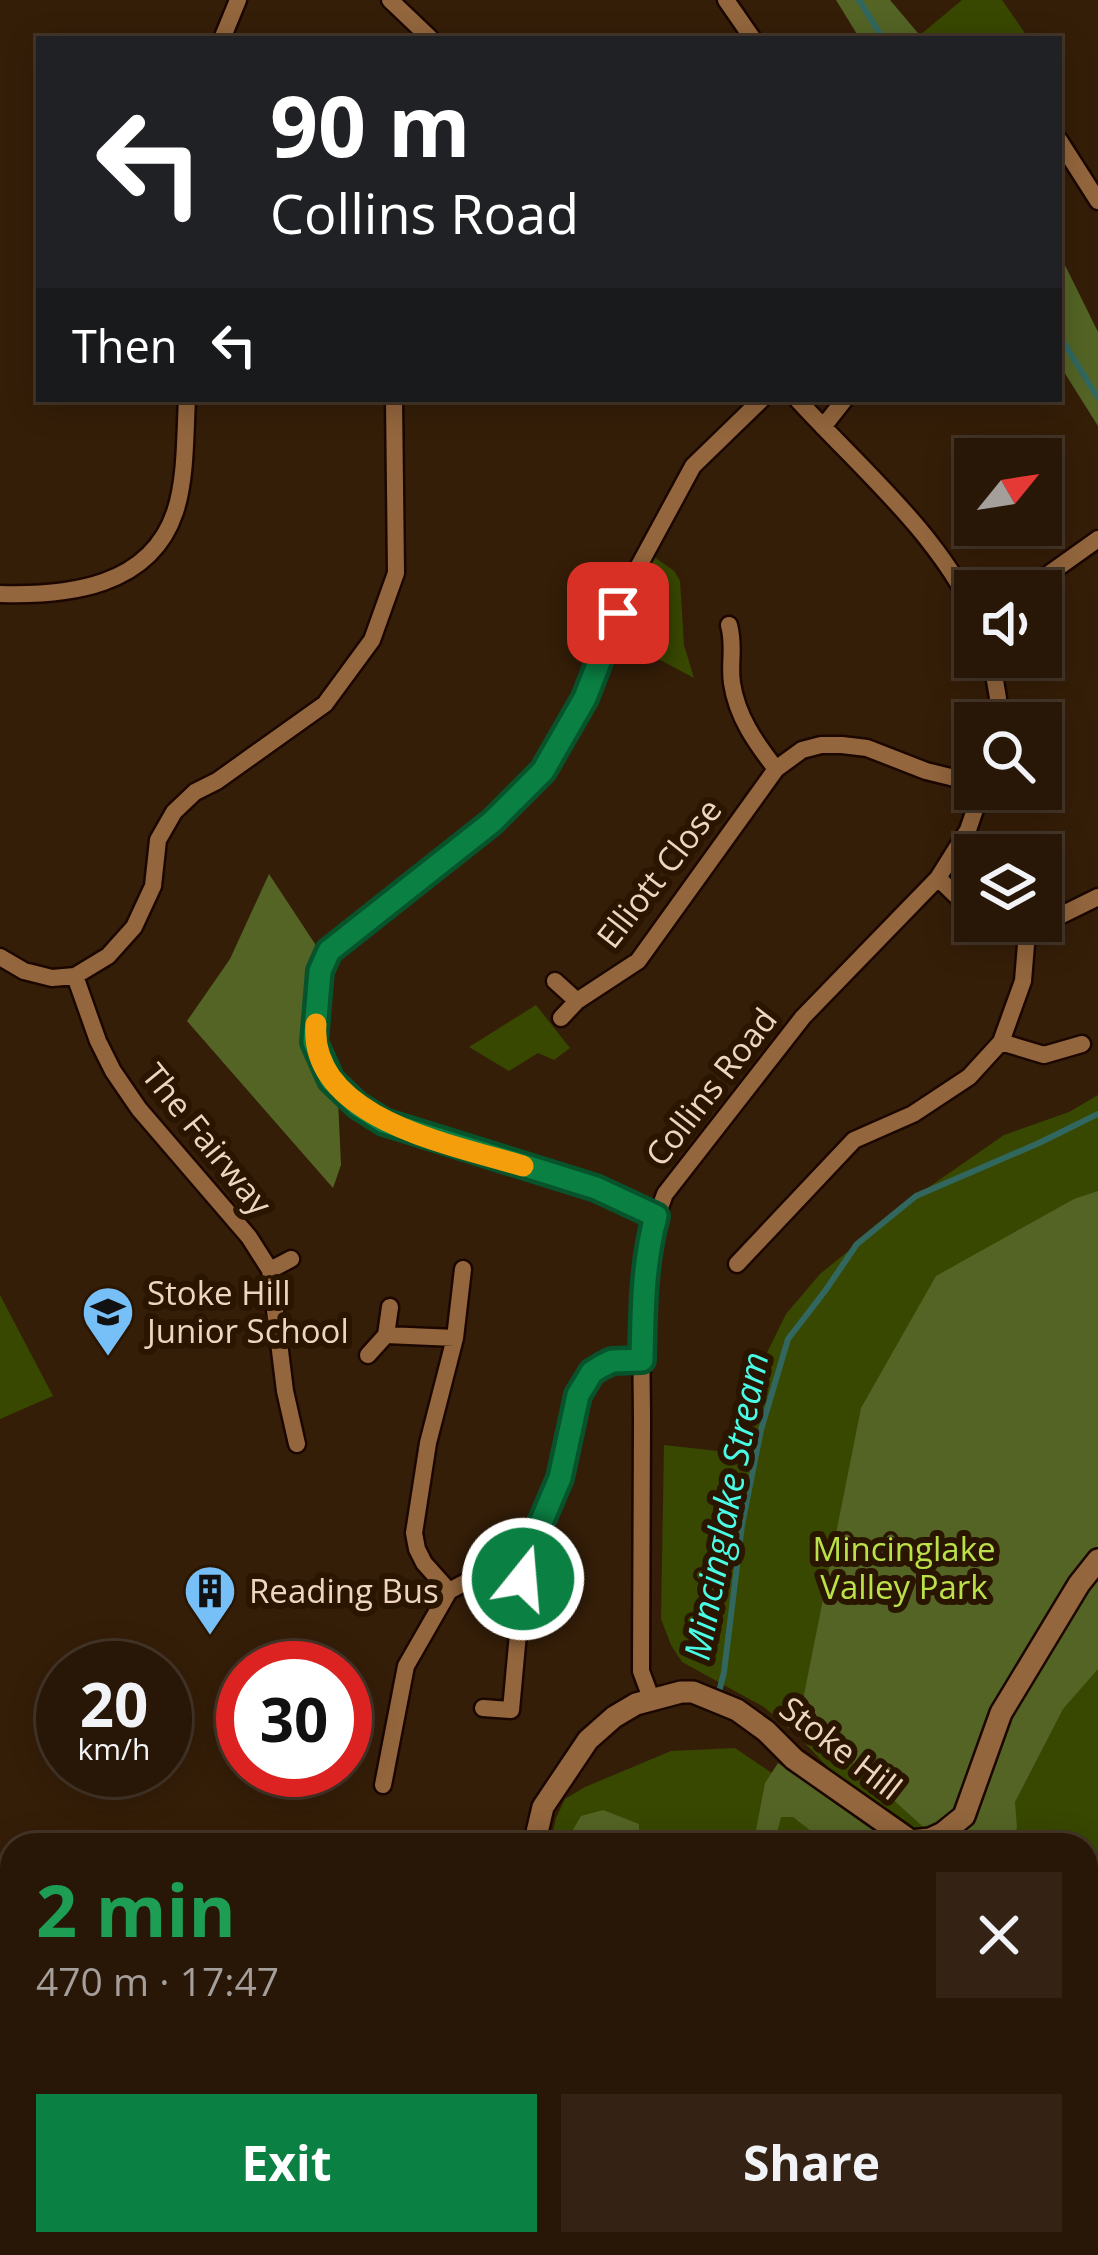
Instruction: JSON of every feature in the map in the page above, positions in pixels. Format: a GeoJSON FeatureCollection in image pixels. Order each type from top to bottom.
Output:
{"type":"FeatureCollection","features":[{"type":"Feature","properties":{"kind":"street"},"geometry":{"type":"LineString","coordinates":[[223,36],[238,0]]}},
{"type":"Feature","properties":{"kind":"street"},"geometry":{"type":"LineString","coordinates":[[391,0],[428,36]]}},
{"type":"Feature","properties":{"kind":"street"},"geometry":{"type":"LineString","coordinates":[[726,0],[751,36]]}},
{"type":"Feature","properties":{"kind":"street"},"geometry":{"type":"LineString","coordinates":[[1062,145],[1098,201]]}},
{"type":"Feature","properties":{"kind":"street"},"geometry":{"type":"LineString","coordinates":[[0,594],[92,588],[137,567],[160,543],[176,512],[187,402]]}},
{"type":"Feature","properties":{"kind":"street"},"geometry":{"type":"LineString","coordinates":[[0,957],[24,971],[52,978],[75,976],[108,956],[134,927],[153,886],[158,840],[174,812],[195,792],[325,704],[373,640],[396,573],[394,402]]}},
{"type":"Feature","properties":{"kind":"street"},"geometry":{"type":"LineString","coordinates":[[656,1216],[596,1188],[384,1122],[357,1105],[331,1080],[314,1042],[320,971],[329,951],[492,822],[543,771],[585,698],[629,584],[693,466],[759,402]]}},
{"type":"Feature","properties":{"kind":"street"},"geometry":{"type":"LineString","coordinates":[[800,402],[928,540],[954,575]]}},
{"type":"Feature","properties":{"kind":"street"},"geometry":{"type":"LineString","coordinates":[[823,427],[843,402]]}},
{"type":"Feature","properties":{"kind":"street"},"geometry":{"type":"LineString","coordinates":[[1054,570],[1098,539]]}},
{"type":"Feature","properties":{"kind":"street"},"geometry":{"type":"LineString","coordinates":[[729,625],[737,705],[751,737],[776,769],[802,751],[842,745],[867,748],[954,778]]}},
{"type":"Feature","properties":{"kind":"street","name":"Elliott Close"},"geometry":{"type":"LineString","coordinates":[[561,1018],[578,1000],[638,961],[776,769]]}},
{"type":"Feature","properties":{"kind":"street","name":"Collins Road"},"geometry":{"type":"LineString","coordinates":[[651,1698],[641,1671],[642,1360],[643,1282],[656,1216],[665,1194],[803,1017],[938,878],[975,810]]}},
{"type":"Feature","properties":{"kind":"street"},"geometry":{"type":"LineString","coordinates":[[938,878],[954,894]]}},
{"type":"Feature","properties":{"kind":"street"},"geometry":{"type":"LineString","coordinates":[[1062,915],[1098,897]]}},
{"type":"Feature","properties":{"kind":"street"},"geometry":{"type":"LineString","coordinates":[[737,1264],[854,1140],[913,1114],[969,1077],[1001,1042],[1023,981],[1026,942]]}},
{"type":"Feature","properties":{"kind":"street","name":"The Fairway"},"geometry":{"type":"LineString","coordinates":[[75,976],[113,1072],[249,1237],[270,1270],[285,1391],[297,1444]]}},
{"type":"Feature","properties":{"kind":"street"},"geometry":{"type":"LineString","coordinates":[[555,982],[578,1000]]}},
{"type":"Feature","properties":{"kind":"street"},"geometry":{"type":"LineString","coordinates":[[1001,1042],[1044,1055],[1082,1044]]}},
{"type":"Feature","properties":{"kind":"street"},"geometry":{"type":"LineString","coordinates":[[270,1270],[292,1258]]}},
{"type":"Feature","properties":{"kind":"street"},"geometry":{"type":"LineString","coordinates":[[449,1591],[424,1563],[414,1533],[428,1443],[455,1338],[463,1269]]}},
{"type":"Feature","properties":{"kind":"street"},"geometry":{"type":"LineString","coordinates":[[368,1355],[386,1336],[390,1307]]}},
{"type":"Feature","properties":{"kind":"street"},"geometry":{"type":"LineString","coordinates":[[386,1336],[455,1338]]}},
{"type":"Feature","properties":{"kind":"street"},"geometry":{"type":"LineString","coordinates":[[383,1785],[406,1666],[449,1591],[512,1557],[540,1525],[560,1478],[578,1395],[592,1372],[612,1361],[642,1360]]}},
{"type":"Feature","properties":{"kind":"street"},"geometry":{"type":"LineString","coordinates":[[483,1708],[512,1710],[526,1546]]}},
{"type":"Feature","properties":{"kind":"street","name":"Stoke Hill"},"geometry":{"type":"LineString","coordinates":[[943,1833],[964,1816],[1001,1713],[1098,1560]]}},
{"type":"Feature","properties":{"kind":"street","name":"Stoke Hill"},"geometry":{"type":"LineString","coordinates":[[651,1698],[681,1692],[717,1701],[766,1731],[794,1759],[898,1833]]}},
{"type":"Feature","properties":{"kind":"street"},"geometry":{"type":"LineString","coordinates":[[537,1833],[543,1807],[588,1740],[614,1717],[651,1698]]}},
{"type":"Feature","properties":{"kind":"green space"},"geometry":{"type":"Polygon","coordinates":[[[836,0],[890,0],[920,36],[858,36],[836,0]]]}},
{"type":"Feature","properties":{"kind":"green space"},"geometry":{"type":"Polygon","coordinates":[[[962,0],[1002,0],[1027,36],[921,36],[962,0]]]}},
{"type":"Feature","properties":{"kind":"green space"},"geometry":{"type":"Polygon","coordinates":[[[1062,259],[1098,332],[1098,426],[1062,369],[1062,259]]]}},
{"type":"Feature","properties":{"kind":"green space"},"geometry":{"type":"Polygon","coordinates":[[[653,556],[680,581],[684,645],[694,678],[621,639],[653,556]]]}},
{"type":"Feature","properties":{"kind":"green space"},"geometry":{"type":"Polygon","coordinates":[[[269,874],[321,953],[311,974],[310,1042],[319,1078],[338,1100],[341,1165],[333,1188],[187,1021],[230,959],[269,874]]]}},
{"type":"Feature","properties":{"kind":"green space"},"geometry":{"type":"Polygon","coordinates":[[[536,1005],[570,1048],[554,1060],[538,1053],[509,1071],[469,1047],[536,1005]]]}},
{"type":"Feature","properties":{"kind":"green space","name":"Mincinglake Valley Park"},"geometry":{"type":"Polygon","coordinates":[[[1098,1095],[1098,1833],[891,1833],[764,1707],[682,1662],[671,1645],[661,1619],[664,1445],[745,1454],[760,1367],[786,1314],[820,1274],[916,1196],[1004,1135],[1069,1112],[1098,1095]]]}},
{"type":"Feature","properties":{"kind":"green space"},"geometry":{"type":"Polygon","coordinates":[[[1098,1191],[1098,1669],[1063,1709],[1015,1802],[1014,1833],[930,1833],[800,1715],[861,1408],[936,1276],[1074,1199],[1098,1191]]]}},
{"type":"Feature","properties":{"kind":"green space"},"geometry":{"type":"Polygon","coordinates":[[[0,1295],[53,1396],[0,1419],[0,1295]]]}},
{"type":"Feature","properties":{"kind":"green space"},"geometry":{"type":"Polygon","coordinates":[[[735,1748],[860,1833],[553,1833],[565,1799],[671,1751],[735,1748]]]}},
{"type":"Feature","properties":{"kind":"green space"},"geometry":{"type":"Polygon","coordinates":[[[778,1763],[879,1833],[814,1833],[793,1817],[781,1817],[777,1833],[761,1833],[756,1830],[765,1783],[778,1763]]]}},
{"type":"Feature","properties":{"kind":"green space"},"geometry":{"type":"Polygon","coordinates":[[[603,1810],[639,1824],[639,1833],[571,1833],[581,1816],[603,1810]]]}},
{"type":"Feature","properties":{"kind":"waterway"},"geometry":{"type":"LineString","coordinates":[[859,0],[881,36]]}},
{"type":"Feature","properties":{"kind":"waterway"},"geometry":{"type":"LineString","coordinates":[[1062,340],[1098,398]]}},
{"type":"Feature","properties":{"kind":"waterway","name":"Mincinglake Stream"},"geometry":{"type":"LineString","coordinates":[[718,1696],[742,1525],[761,1430],[788,1339],[857,1244],[916,1196],[1098,1114]]}},
{"type":"Feature","properties":{"kind":"slow traffic"},"geometry":{"type":"LineString","coordinates":[[316,1024],[314,1042],[325,1070],[357,1105],[384,1122],[523,1166]]}},
{"type":"Feature","properties":{"kind":"place","name":"Stoke Hill Junior School"},"geometry":{"type":"Point","coordinates":[108,1358]}},
{"type":"Feature","properties":{"kind":"place","name":"Reading Bus"},"geometry":{"type":"Point","coordinates":[210,1637]}},
{"type":"Feature","properties":{"kind":"route"},"geometry":{"type":"LineString","coordinates":[[523,1579],[526,1546],[560,1478],[578,1395],[592,1372],[602,1366],[642,1360],[643,1282],[656,1216],[596,1188],[384,1122],[357,1105],[331,1080],[314,1042],[320,971],[329,951],[492,822],[543,771],[585,698],[618,613]]}}]}
